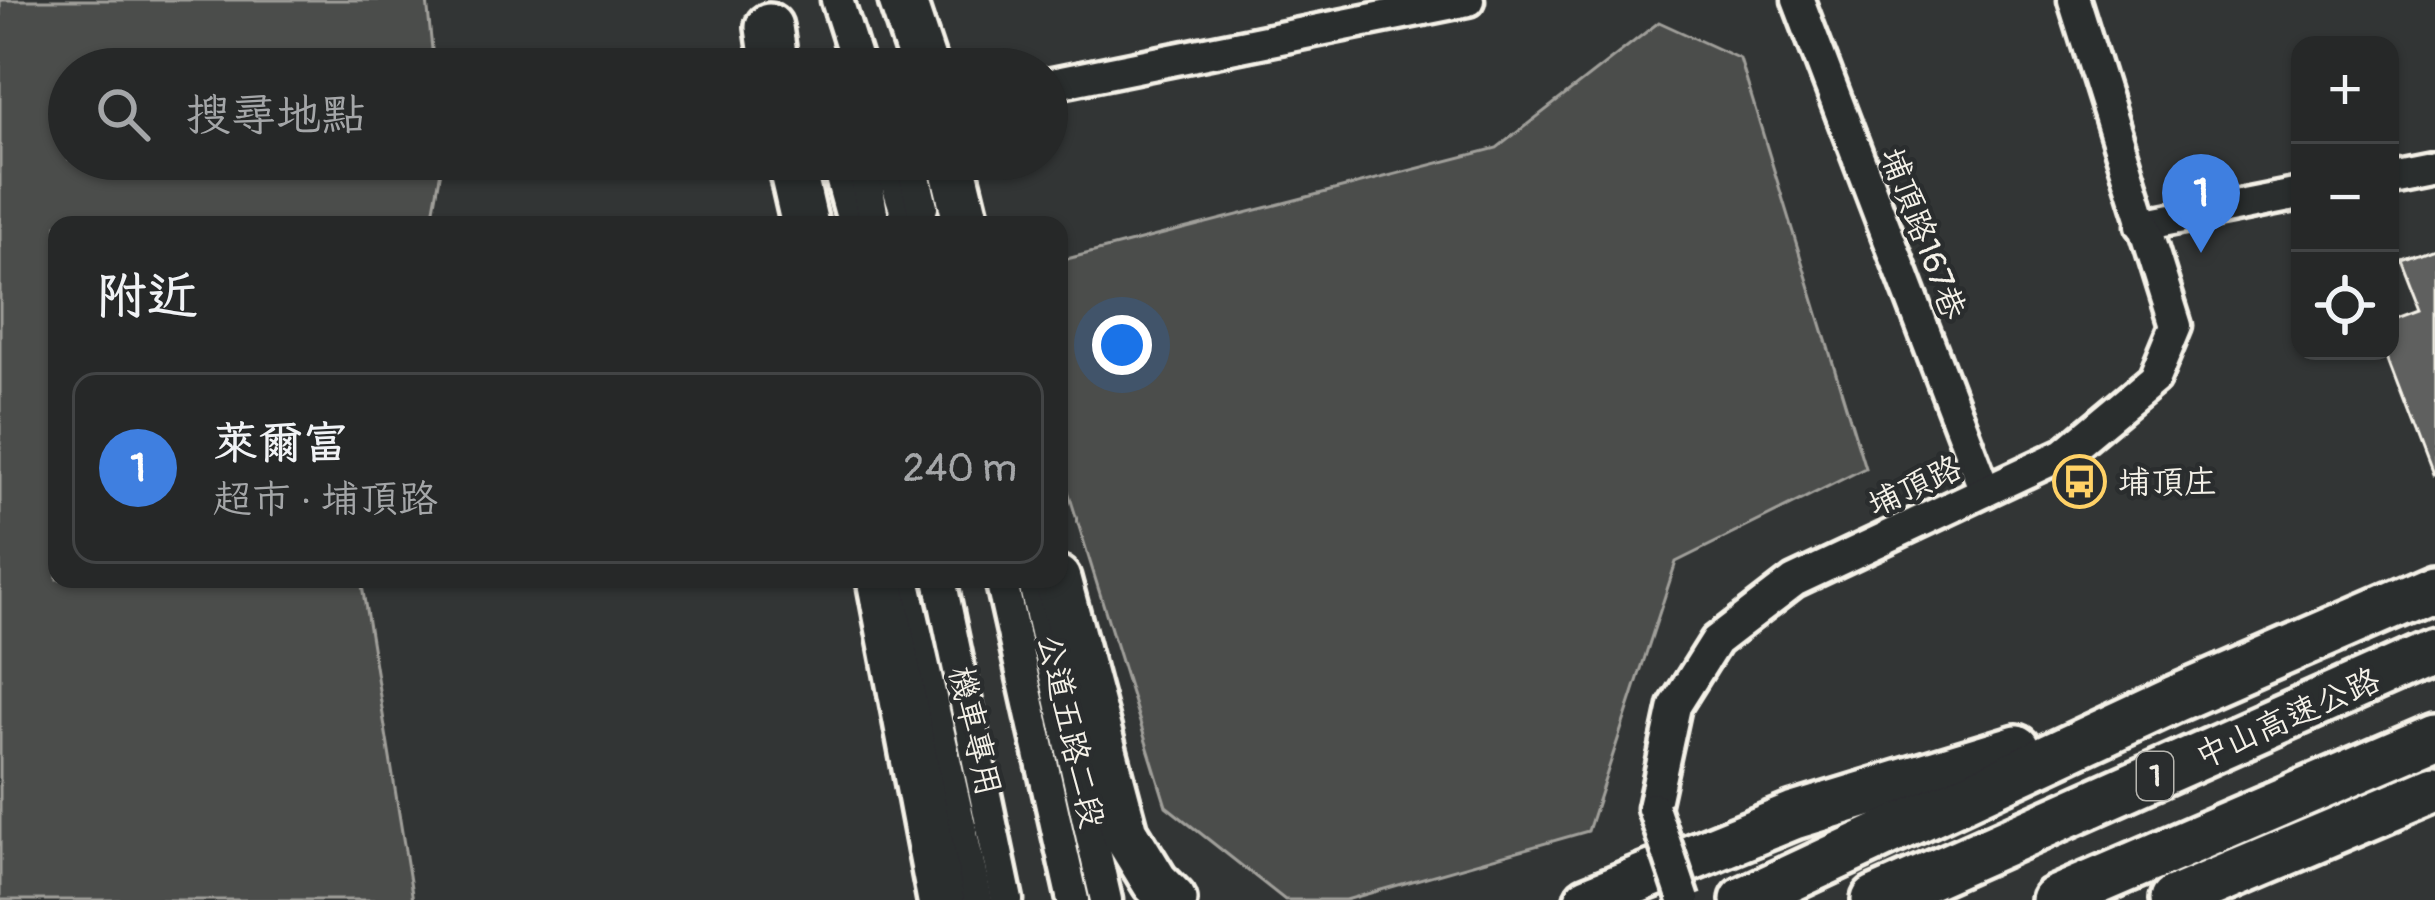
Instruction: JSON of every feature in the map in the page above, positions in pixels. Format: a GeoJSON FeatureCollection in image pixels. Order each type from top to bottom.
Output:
{"type":"FeatureCollection","features":[{"type":"Feature","properties":{"kind":"highway"},"geometry":{"type":"LineString","coordinates":[[901,0],[915,48]]}},
{"type":"Feature","properties":{"kind":"highway"},"geometry":{"type":"LineString","coordinates":[[795,180],[803,216]]}},
{"type":"Feature","properties":{"kind":"highway"},"geometry":{"type":"LineString","coordinates":[[956,180],[965,216]]}},
{"type":"Feature","properties":{"kind":"highway"},"geometry":{"type":"LineString","coordinates":[[1744,900],[2175,699],[2435,586]]}},
{"type":"Feature","properties":{"kind":"highway"},"geometry":{"type":"LineString","coordinates":[[882,588],[941,900]]}},
{"type":"Feature","properties":{"kind":"highway"},"geometry":{"type":"LineString","coordinates":[[1059,588],[1125,833],[1155,882],[1173,900]]}},
{"type":"Feature","properties":{"kind":"highway","name":"中山高速公路"},"geometry":{"type":"LineString","coordinates":[[1875,900],[2435,651]]}},
{"type":"Feature","properties":{"kind":"highway"},"geometry":{"type":"LineString","coordinates":[[1588,900],[1794,816],[2175,699]]}},
{"type":"Feature","properties":{"kind":"highway","name":"1"},"geometry":{"type":"LineString","coordinates":[[2054,900],[2435,736]]}},
{"type":"Feature","properties":{"kind":"highway"},"geometry":{"type":"LineString","coordinates":[[2173,900],[2435,789]]}},
{"type":"Feature","properties":{"kind":"highway"},"geometry":{"type":"LineString","coordinates":[[2185,900],[2266,859]]}},
{"type":"Feature","properties":{"kind":"street"},"geometry":{"type":"LineString","coordinates":[[901,0],[901,48]]}},
{"type":"Feature","properties":{"kind":"street"},"geometry":{"type":"LineString","coordinates":[[1068,81],[1468,0]]}},
{"type":"Feature","properties":{"kind":"street","name":"埔頂路167巷"},"geometry":{"type":"LineString","coordinates":[[1798,0],[1985,491]]}},
{"type":"Feature","properties":{"kind":"street","name":"埔頂路"},"geometry":{"type":"LineString","coordinates":[[1684,900],[1654,808],[1675,706],[1716,641],[1795,580],[2064,454],[2153,379],[2176,326],[2074,0]]}},
{"type":"Feature","properties":{"kind":"street"},"geometry":{"type":"LineString","coordinates":[[845,48],[837,1],[853,48]]}},
{"type":"Feature","properties":{"kind":"street"},"geometry":{"type":"LineString","coordinates":[[2399,175],[2435,168]]}},
{"type":"Feature","properties":{"kind":"street"},"geometry":{"type":"LineString","coordinates":[[812,180],[820,216]]}},
{"type":"Feature","properties":{"kind":"street"},"geometry":{"type":"LineString","coordinates":[[842,180],[852,216]]}},
{"type":"Feature","properties":{"kind":"street"},"geometry":{"type":"LineString","coordinates":[[866,180],[872,216]]}},
{"type":"Feature","properties":{"kind":"street"},"geometry":{"type":"LineString","coordinates":[[896,180],[907,216]]}},
{"type":"Feature","properties":{"kind":"street"},"geometry":{"type":"LineString","coordinates":[[916,180],[924,216]]}},
{"type":"Feature","properties":{"kind":"street"},"geometry":{"type":"LineString","coordinates":[[942,180],[950,216]]}},
{"type":"Feature","properties":{"kind":"street"},"geometry":{"type":"LineString","coordinates":[[2142,225],[2291,196]]}},
{"type":"Feature","properties":{"kind":"street","name":"機車專用"},"geometry":{"type":"LineString","coordinates":[[906,588],[977,900]]}},
{"type":"Feature","properties":{"kind":"street"},"geometry":{"type":"LineString","coordinates":[[942,588],[1007,900]]}},
{"type":"Feature","properties":{"kind":"street","name":"公道五路二段"},"geometry":{"type":"LineString","coordinates":[[1003,588],[1073,900]]}},
{"type":"Feature","properties":{"kind":"street"},"geometry":{"type":"LineString","coordinates":[[1035,588],[1106,900]]}},
{"type":"Feature","properties":{"kind":"shaded area"},"geometry":{"type":"Polygon","coordinates":[[[0,0],[427,0],[432,48],[48,48],[48,180],[439,180],[433,216],[48,216],[48,588],[362,588],[413,900],[0,900],[0,0]]]}},
{"type":"Feature","properties":{"kind":"shaded area"},"geometry":{"type":"Polygon","coordinates":[[[1659,22],[1740,59],[1865,468],[1676,562],[1588,831],[1346,900],[1285,900],[1166,806],[1068,491],[1068,259],[1497,148],[1659,22]]]}},
{"type":"Feature","properties":{"kind":"building"},"geometry":{"type":"Polygon","coordinates":[[[2435,245],[2435,477],[2388,360],[2399,360],[2399,317],[2420,309],[2400,258],[2435,245]]]}},
{"type":"Feature","properties":{"kind":"place","name":"萊爾富"},"geometry":{"type":"Point","coordinates":[2201,253]}},
{"type":"Feature","properties":{"kind":"place","name":"埔頂庄"},"geometry":{"type":"Point","coordinates":[2079,481]}}]}
